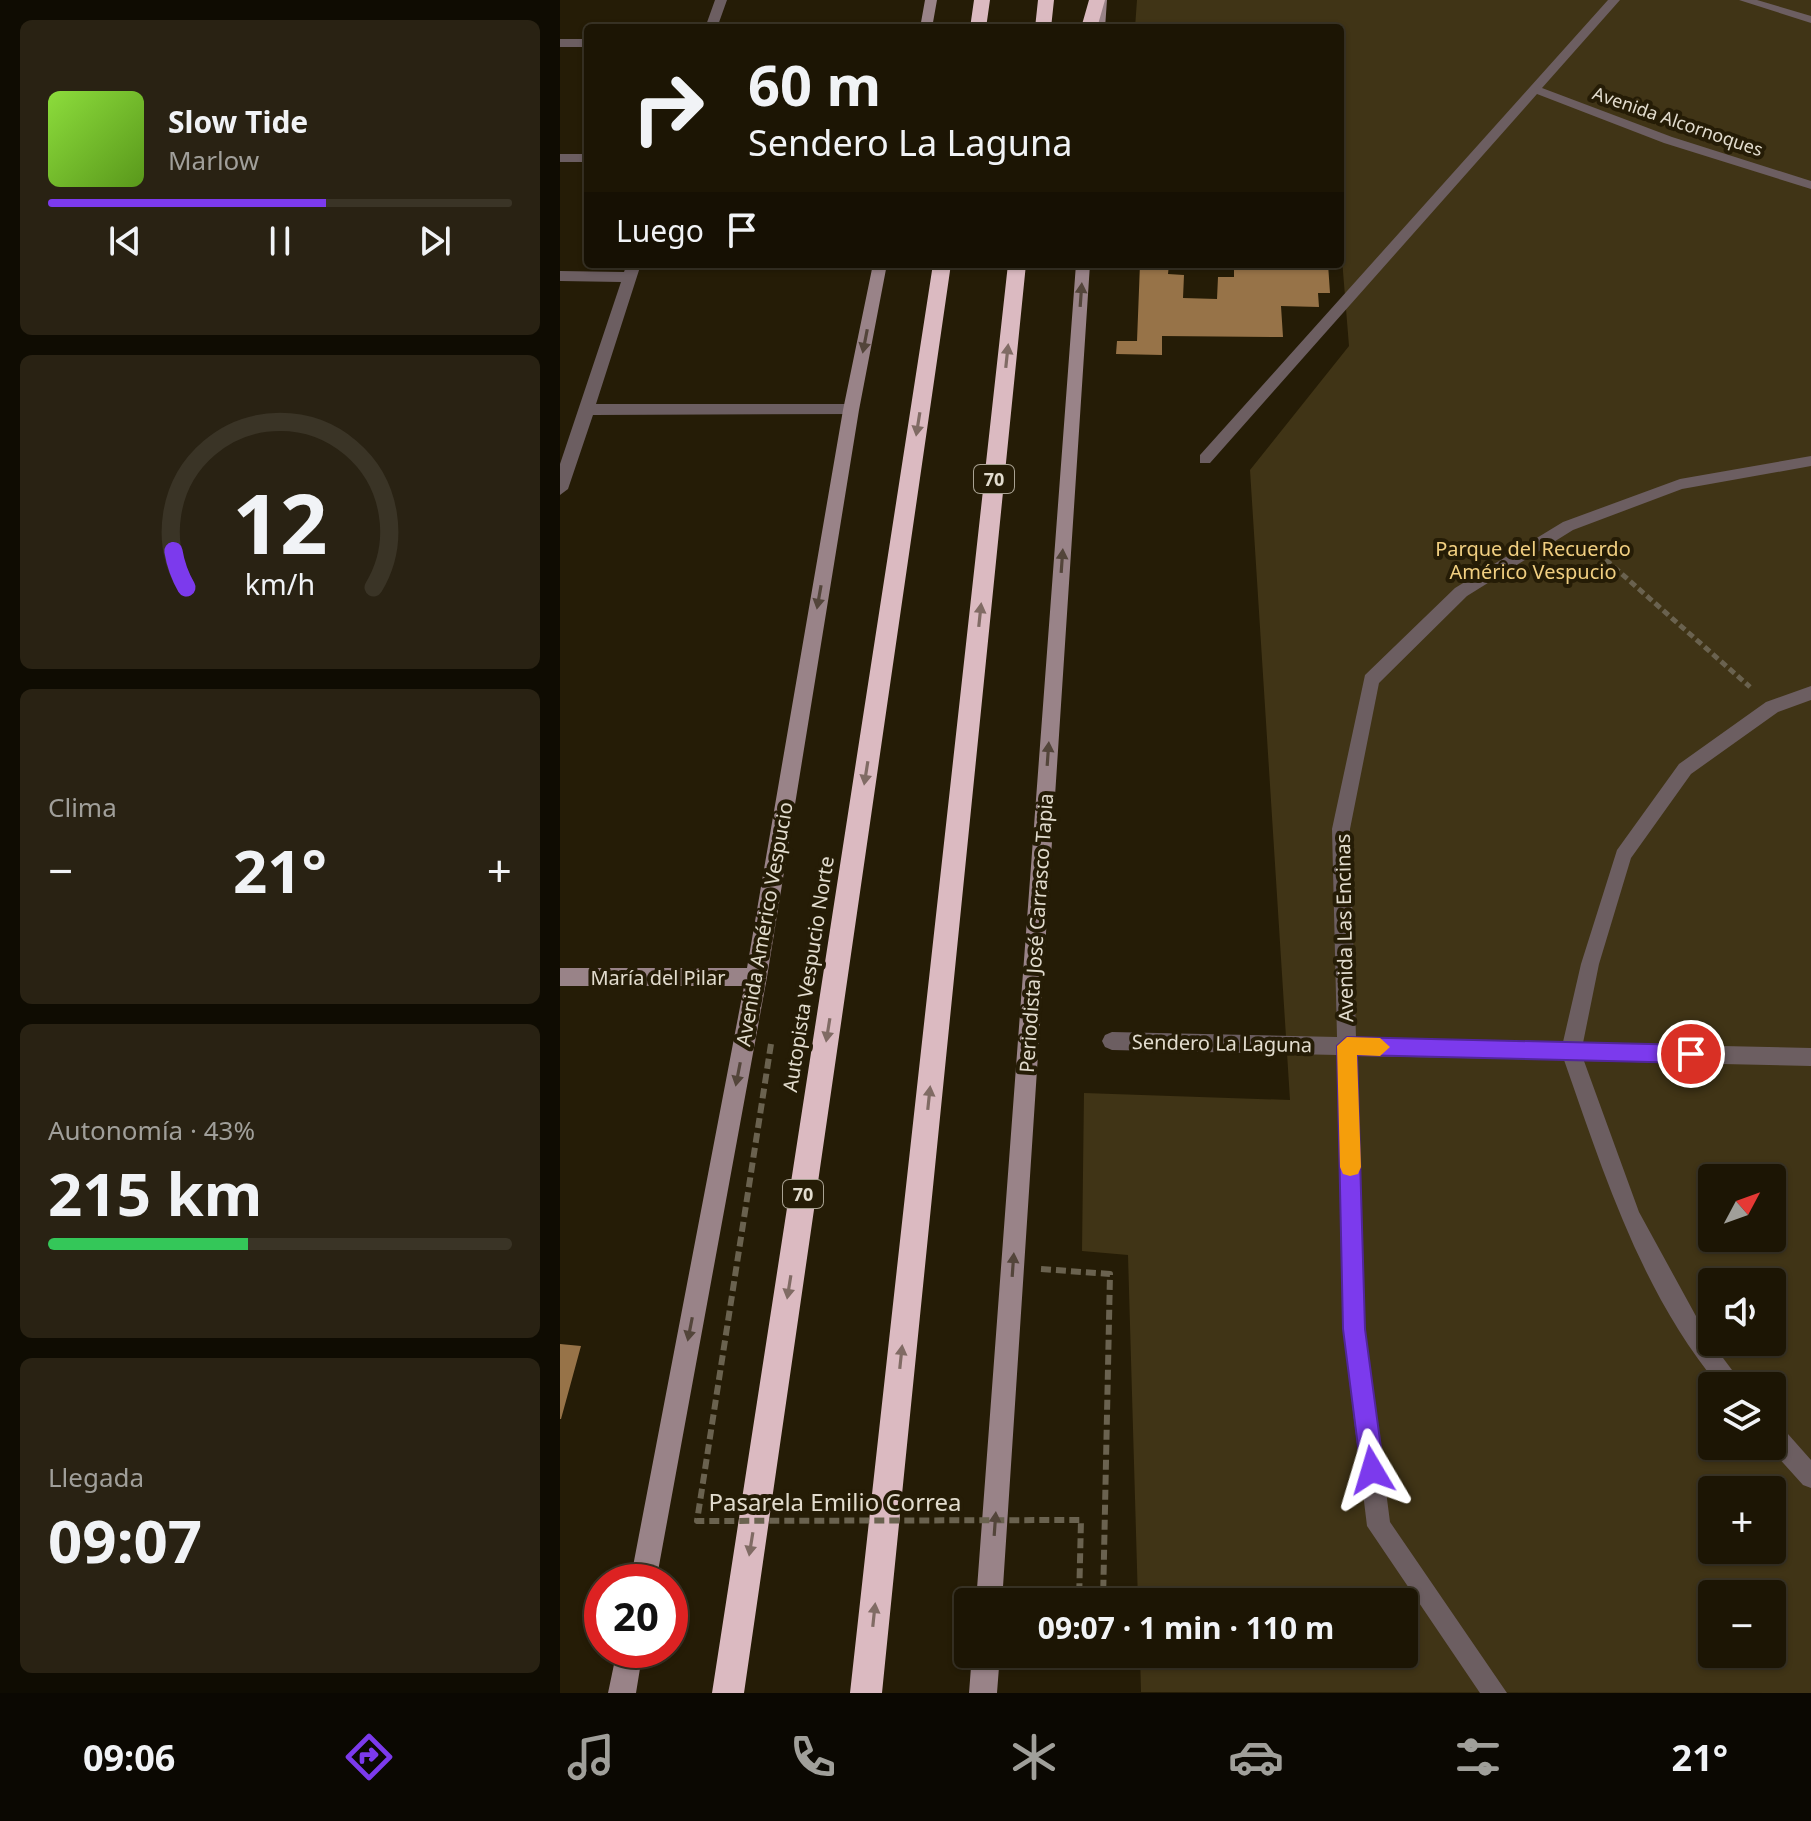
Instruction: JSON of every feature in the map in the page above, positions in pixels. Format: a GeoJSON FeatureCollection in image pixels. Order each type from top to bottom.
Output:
{"type":"FeatureCollection","features":[{"type":"Feature","properties":{"kind":"highway"},"geometry":{"type":"LineString","coordinates":[[979,24],[982,0]]}},
{"type":"Feature","properties":{"kind":"highway"},"geometry":{"type":"LineString","coordinates":[[1043,24],[1046,0]]}},
{"type":"Feature","properties":{"kind":"highway"},"geometry":{"type":"LineString","coordinates":[[1090,24],[1099,0]]}},
{"type":"Feature","properties":{"kind":"highway","name":"Autopista Vespucio Norte"},"geometry":{"type":"LineString","coordinates":[[728,1693],[941,268]]}},
{"type":"Feature","properties":{"kind":"highway","name":"70"},"geometry":{"type":"LineString","coordinates":[[866,1693],[1017,268]]}},
{"type":"Feature","properties":{"kind":"main road"},"geometry":{"type":"LineString","coordinates":[[927,24],[931,0]]}},
{"type":"Feature","properties":{"kind":"main road"},"geometry":{"type":"LineString","coordinates":[[1099,0],[1099,24]]}},
{"type":"Feature","properties":{"kind":"main road","name":"Avenida Américo Vespucio"},"geometry":{"type":"LineString","coordinates":[[646,1564],[756,977],[851,410],[879,268]]}},
{"type":"Feature","properties":{"kind":"main road","name":"Periodista José Carrasco Tapia"},"geometry":{"type":"LineString","coordinates":[[990,1588],[1083,268]]}},
{"type":"Feature","properties":{"kind":"main road","name":"María del Pilar"},"geometry":{"type":"LineString","coordinates":[[560,977],[756,977]]}},
{"type":"Feature","properties":{"kind":"main road"},"geometry":{"type":"LineString","coordinates":[[622,1693],[627,1668]]}},
{"type":"Feature","properties":{"kind":"main road"},"geometry":{"type":"LineString","coordinates":[[983,1693],[985,1668]]}},
{"type":"Feature","properties":{"kind":"street"},"geometry":{"type":"LineString","coordinates":[[712,24],[721,0]]}},
{"type":"Feature","properties":{"kind":"street"},"geometry":{"type":"LineString","coordinates":[[560,43],[584,43]]}},
{"type":"Feature","properties":{"kind":"street"},"geometry":{"type":"LineString","coordinates":[[560,158],[584,158]]}},
{"type":"Feature","properties":{"kind":"street"},"geometry":{"type":"LineString","coordinates":[[560,276],[632,270],[560,489]]}},
{"type":"Feature","properties":{"kind":"street"},"geometry":{"type":"LineString","coordinates":[[586,409],[851,410]]}},
{"type":"Feature","properties":{"kind":"lane"},"geometry":{"type":"LineString","coordinates":[[1205,459],[1614,0]]}},
{"type":"Feature","properties":{"kind":"lane"},"geometry":{"type":"LineString","coordinates":[[1745,0],[1811,20]]}},
{"type":"Feature","properties":{"kind":"lane","name":"Avenida Alcornoques"},"geometry":{"type":"LineString","coordinates":[[1534,89],[1668,140],[1811,185]]}},
{"type":"Feature","properties":{"kind":"lane","name":"Avenida Las Encinas"},"geometry":{"type":"LineString","coordinates":[[1495,1693],[1379,1526],[1354,1329],[1341,829],[1371,680],[1461,592],[1568,526],[1680,484],[1811,461]]}},
{"type":"Feature","properties":{"kind":"lane"},"geometry":{"type":"LineString","coordinates":[[1721,1372],[1700,1346],[1630,1217],[1571,1051],[1590,964],[1623,855],[1685,769],[1772,707],[1811,693]]}},
{"type":"Feature","properties":{"kind":"lane","name":"Sendero La Laguna"},"geometry":{"type":"LineString","coordinates":[[1112,1041],[1811,1057]]}},
{"type":"Feature","properties":{"kind":"lane"},"geometry":{"type":"LineString","coordinates":[[1786,1449],[1811,1477]]}},
{"type":"Feature","properties":{"kind":"path"},"geometry":{"type":"LineString","coordinates":[[1568,526],[1772,707]]}},
{"type":"Feature","properties":{"kind":"path","name":"Pasarela Emilio Correa"},"geometry":{"type":"LineString","coordinates":[[771,1044],[697,1521],[1081,1520],[1079,1588]]}},
{"type":"Feature","properties":{"kind":"path"},"geometry":{"type":"LineString","coordinates":[[1012,1267],[1110,1274],[1103,1588]]}},
{"type":"Feature","properties":{"kind":"green space","name":"Parque del Recuerdo Américo Vespucio"},"geometry":{"type":"Polygon","coordinates":[[[1137,0],[1811,0],[1811,1693],[1141,1692],[1140,1668],[1418,1668],[1418,1588],[1138,1588],[1128,1255],[1082,1251],[1084,1093],[1290,1100],[1250,470],[1349,346],[1343,268],[1344,24],[1135,24],[1137,0]]]}},
{"type":"Feature","properties":{"kind":"building"},"geometry":{"type":"Polygon","coordinates":[[[1140,268],[1169,268],[1168,274],[1184,275],[1183,298],[1217,299],[1218,277],[1234,277],[1234,268],[1328,268],[1330,293],[1318,293],[1319,307],[1281,306],[1283,337],[1162,336],[1162,355],[1116,354],[1117,341],[1137,341],[1140,268]]]}},
{"type":"Feature","properties":{"kind":"building"},"geometry":{"type":"Polygon","coordinates":[[[560,1344],[581,1346],[561,1419],[560,1419],[560,1344]]]}},
{"type":"Feature","properties":{"kind":"slow traffic"},"geometry":{"type":"LineString","coordinates":[[1350,1167],[1347,1046],[1380,1047]]}},
{"type":"Feature","properties":{"kind":"route"},"geometry":{"type":"LineString","coordinates":[[1372,1470],[1354,1329],[1347,1046],[1691,1054]]}}]}
